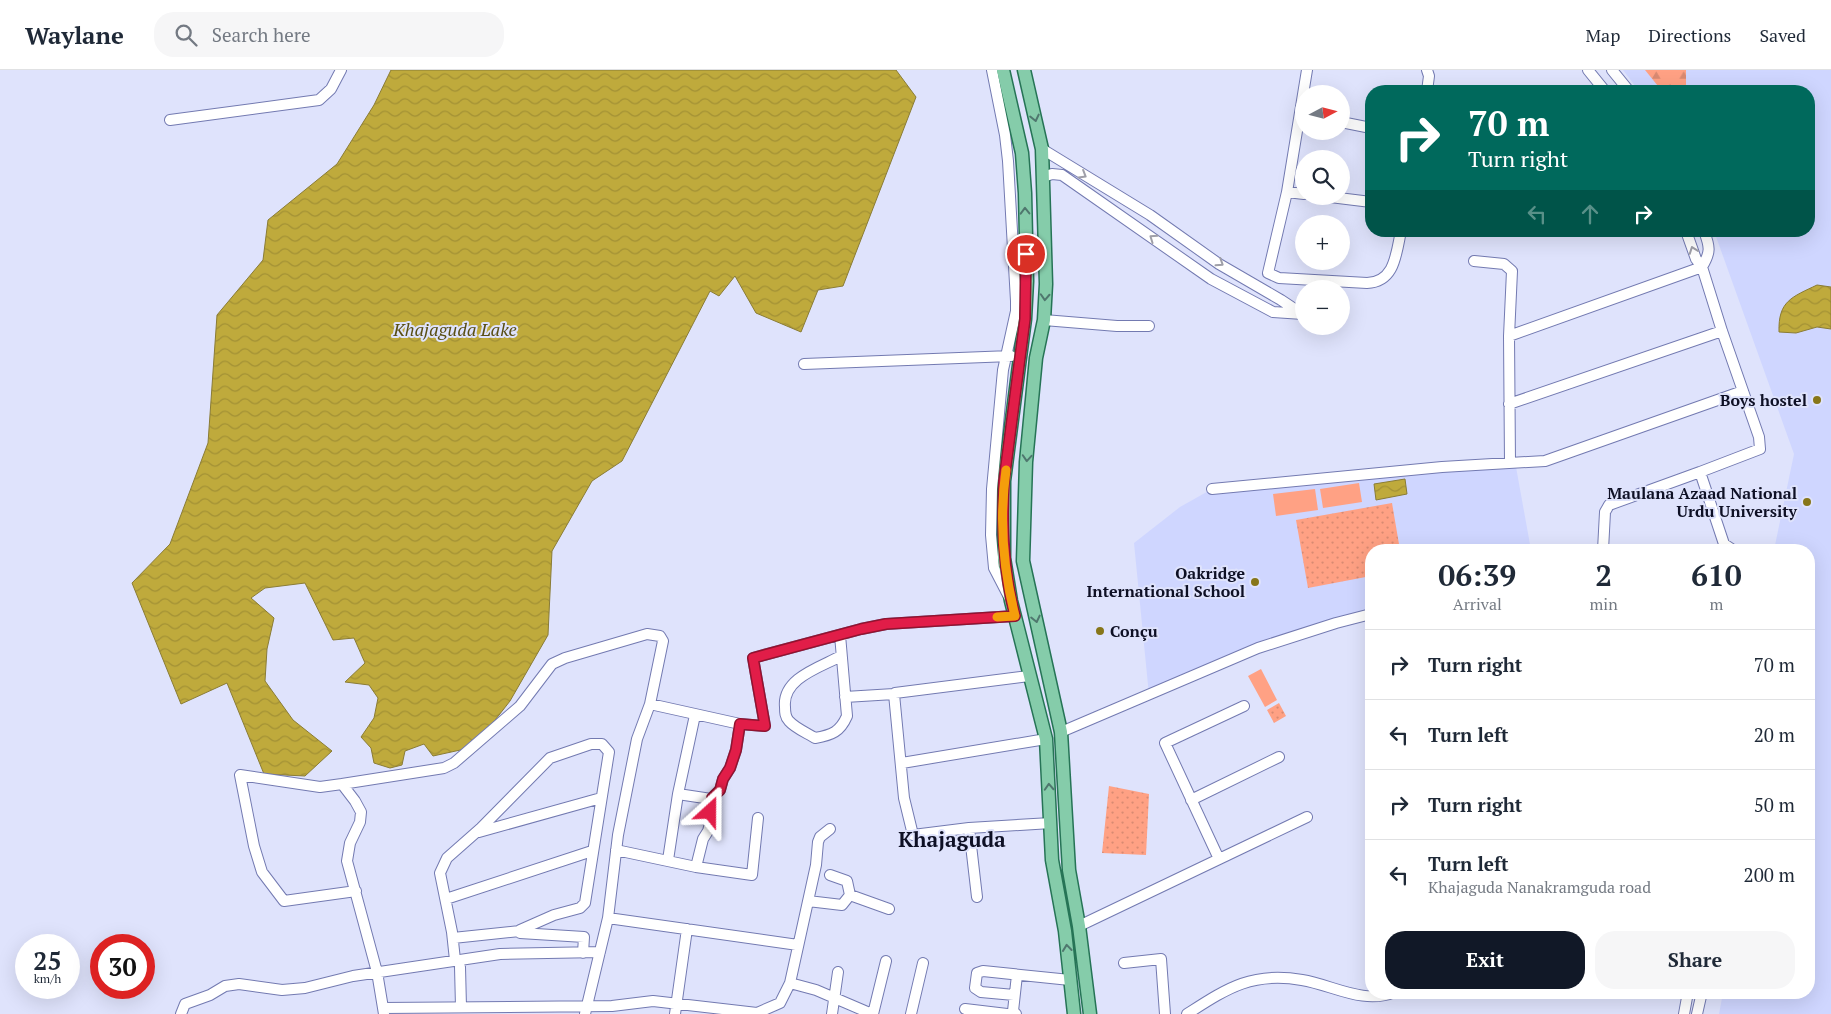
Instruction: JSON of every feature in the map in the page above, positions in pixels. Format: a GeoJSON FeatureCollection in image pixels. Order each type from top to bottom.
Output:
{"type":"FeatureCollection","features":[{"type":"Feature","properties":{"kind":"main road"},"geometry":{"type":"LineString","coordinates":[[1003,70],[1022,153],[1026,254],[1026,314],[1004,481],[1004,558],[1011,601],[1046,740],[1052,860],[1065,931],[1074,1014]]}},
{"type":"Feature","properties":{"kind":"main road"},"geometry":{"type":"LineString","coordinates":[[1024,70],[1042,149],[1046,284],[1044,320],[1036,358],[1026,462],[1023,561],[1062,732],[1069,870],[1079,926],[1090,1014]]}},
{"type":"Feature","properties":{"kind":"main road"},"geometry":{"type":"LineString","coordinates":[[1013,252],[1026,254]]}},
{"type":"Feature","properties":{"kind":"street"},"geometry":{"type":"LineString","coordinates":[[170,120],[319,100],[331,90],[341,70]]}},
{"type":"Feature","properties":{"kind":"street"},"geometry":{"type":"LineString","coordinates":[[992,70],[1005,135],[1008,161],[1016,311],[1003,370],[992,488],[991,535],[994,568],[1011,601]]}},
{"type":"Feature","properties":{"kind":"street"},"geometry":{"type":"LineString","coordinates":[[1305,85],[1307,70]]}},
{"type":"Feature","properties":{"kind":"street"},"geometry":{"type":"LineString","coordinates":[[1427,70],[1427,85]]}},
{"type":"Feature","properties":{"kind":"street"},"geometry":{"type":"LineString","coordinates":[[1588,70],[1600,85]]}},
{"type":"Feature","properties":{"kind":"street"},"geometry":{"type":"LineString","coordinates":[[1612,70],[1624,85]]}},
{"type":"Feature","properties":{"kind":"street"},"geometry":{"type":"LineString","coordinates":[[1350,124],[1365,127]]}},
{"type":"Feature","properties":{"kind":"street"},"geometry":{"type":"LineString","coordinates":[[1295,280],[1279,278],[1268,273],[1297,140]]}},
{"type":"Feature","properties":{"kind":"street"},"geometry":{"type":"LineString","coordinates":[[1042,149],[1150,215],[1219,264],[1295,309]]}},
{"type":"Feature","properties":{"kind":"street"},"geometry":{"type":"LineString","coordinates":[[1043,177],[1052,174],[1062,175],[1211,278],[1273,312],[1295,313]]}},
{"type":"Feature","properties":{"kind":"street"},"geometry":{"type":"LineString","coordinates":[[1287,192],[1295,193]]}},
{"type":"Feature","properties":{"kind":"street"},"geometry":{"type":"LineString","coordinates":[[1350,199],[1365,201]]}},
{"type":"Feature","properties":{"kind":"street"},"geometry":{"type":"LineString","coordinates":[[1350,284],[1381,281],[1391,269],[1399,237]]}},
{"type":"Feature","properties":{"kind":"street"},"geometry":{"type":"LineString","coordinates":[[1603,544],[1605,512],[1609,505],[1760,449],[1759,437],[1702,267],[1696,259],[1688,237]]}},
{"type":"Feature","properties":{"kind":"street"},"geometry":{"type":"LineString","coordinates":[[1509,336],[1702,267],[1708,256],[1709,245],[1706,237]]}},
{"type":"Feature","properties":{"kind":"street"},"geometry":{"type":"LineString","coordinates":[[1474,261],[1504,264],[1512,271],[1509,336],[1510,464]]}},
{"type":"Feature","properties":{"kind":"street"},"geometry":{"type":"LineString","coordinates":[[1044,320],[1117,326],[1149,326]]}},
{"type":"Feature","properties":{"kind":"street"},"geometry":{"type":"LineString","coordinates":[[1509,404],[1722,331]]}},
{"type":"Feature","properties":{"kind":"street"},"geometry":{"type":"LineString","coordinates":[[804,364],[1020,355]]}},
{"type":"Feature","properties":{"kind":"street"},"geometry":{"type":"LineString","coordinates":[[1212,488],[1442,467],[1534,463],[1557,458],[1743,391]]}},
{"type":"Feature","properties":{"kind":"street"},"geometry":{"type":"LineString","coordinates":[[1700,472],[1724,544]]}},
{"type":"Feature","properties":{"kind":"street"},"geometry":{"type":"LineString","coordinates":[[650,704],[740,724],[765,726],[753,658],[861,629],[905,622],[1015,616]]}},
{"type":"Feature","properties":{"kind":"street"},"geometry":{"type":"LineString","coordinates":[[1062,732],[1258,648],[1365,616]]}},
{"type":"Feature","properties":{"kind":"street"},"geometry":{"type":"LineString","coordinates":[[356,891],[284,901],[262,872],[254,846],[240,775],[320,787],[444,768],[454,763],[520,706],[552,664],[565,658],[647,634],[660,636],[663,641],[650,704],[637,739],[616,850],[608,918],[586,1010]]}},
{"type":"Feature","properties":{"kind":"street"},"geometry":{"type":"LineString","coordinates":[[840,635],[847,716],[842,727],[825,736],[815,738],[789,722],[784,702],[787,692],[804,674],[841,656]]}},
{"type":"Feature","properties":{"kind":"street"},"geometry":{"type":"LineString","coordinates":[[846,697],[894,694],[1029,676]]}},
{"type":"Feature","properties":{"kind":"street"},"geometry":{"type":"LineString","coordinates":[[894,694],[904,798],[913,835],[969,828],[1051,822]]}},
{"type":"Feature","properties":{"kind":"street"},"geometry":{"type":"LineString","coordinates":[[1219,859],[1165,743],[1244,706]]}},
{"type":"Feature","properties":{"kind":"street"},"geometry":{"type":"LineString","coordinates":[[668,860],[678,794],[695,715]]}},
{"type":"Feature","properties":{"kind":"street"},"geometry":{"type":"LineString","coordinates":[[696,867],[702,839],[708,831],[711,799],[720,790],[723,779],[730,768],[736,750],[740,724]]}},
{"type":"Feature","properties":{"kind":"street"},"geometry":{"type":"LineString","coordinates":[[902,763],[1046,740]]}},
{"type":"Feature","properties":{"kind":"street"},"geometry":{"type":"LineString","coordinates":[[452,938],[520,931],[554,915],[580,908],[585,903],[609,752],[602,744],[591,744],[550,758],[476,832],[447,858],[440,873],[446,899],[452,938],[458,964],[461,1007]]}},
{"type":"Feature","properties":{"kind":"street"},"geometry":{"type":"LineString","coordinates":[[1191,800],[1279,758]]}},
{"type":"Feature","properties":{"kind":"street"},"geometry":{"type":"LineString","coordinates":[[342,784],[361,812],[360,822],[350,843],[346,861],[356,891],[377,972],[383,1011],[461,1007],[586,1010],[652,1001],[757,1013],[780,1003],[790,983],[816,865],[818,842],[824,832],[830,829]]}},
{"type":"Feature","properties":{"kind":"street"},"geometry":{"type":"LineString","coordinates":[[678,794],[711,799]]}},
{"type":"Feature","properties":{"kind":"street"},"geometry":{"type":"LineString","coordinates":[[476,832],[601,798]]}},
{"type":"Feature","properties":{"kind":"street"},"geometry":{"type":"LineString","coordinates":[[1079,926],[1307,817]]}},
{"type":"Feature","properties":{"kind":"street"},"geometry":{"type":"LineString","coordinates":[[616,850],[696,867],[752,875],[758,818]]}},
{"type":"Feature","properties":{"kind":"street"},"geometry":{"type":"LineString","coordinates":[[969,828],[977,897]]}},
{"type":"Feature","properties":{"kind":"street"},"geometry":{"type":"LineString","coordinates":[[446,899],[592,851]]}},
{"type":"Feature","properties":{"kind":"street"},"geometry":{"type":"LineString","coordinates":[[808,901],[842,906],[850,895],[847,881],[830,875]]}},
{"type":"Feature","properties":{"kind":"street"},"geometry":{"type":"LineString","coordinates":[[850,895],[889,909]]}},
{"type":"Feature","properties":{"kind":"street"},"geometry":{"type":"LineString","coordinates":[[608,918],[798,945]]}},
{"type":"Feature","properties":{"kind":"street"},"geometry":{"type":"LineString","coordinates":[[675,1014],[687,929]]}},
{"type":"Feature","properties":{"kind":"street"},"geometry":{"type":"LineString","coordinates":[[520,931],[520,933],[584,937],[583,953]]}},
{"type":"Feature","properties":{"kind":"street"},"geometry":{"type":"LineString","coordinates":[[181,1014],[185,1004],[210,995],[225,986],[239,984],[282,990],[305,988],[353,976],[458,964],[500,954],[600,952]]}},
{"type":"Feature","properties":{"kind":"street"},"geometry":{"type":"LineString","coordinates":[[1124,964],[1161,959],[1165,1014]]}},
{"type":"Feature","properties":{"kind":"street"},"geometry":{"type":"LineString","coordinates":[[790,983],[835,997],[872,1014],[886,961]]}},
{"type":"Feature","properties":{"kind":"street"},"geometry":{"type":"LineString","coordinates":[[911,1014],[923,962]]}},
{"type":"Feature","properties":{"kind":"street"},"geometry":{"type":"LineString","coordinates":[[1014,995],[981,992],[975,988],[978,973],[983,971],[1070,980]]}},
{"type":"Feature","properties":{"kind":"street"},"geometry":{"type":"LineString","coordinates":[[832,1014],[838,972]]}},
{"type":"Feature","properties":{"kind":"street"},"geometry":{"type":"LineString","coordinates":[[1016,1014],[1013,1011],[1017,975]]}},
{"type":"Feature","properties":{"kind":"street"},"geometry":{"type":"LineString","coordinates":[[1187,1014],[1225,990],[1260,979],[1283,978],[1303,980],[1365,997]]}},
{"type":"Feature","properties":{"kind":"street"},"geometry":{"type":"LineString","coordinates":[[1684,1014],[1687,999]]}},
{"type":"Feature","properties":{"kind":"street"},"geometry":{"type":"LineString","coordinates":[[1697,1014],[1700,999]]}},
{"type":"Feature","properties":{"kind":"street"},"geometry":{"type":"LineString","coordinates":[[965,1009],[1007,1014]]}},
{"type":"Feature","properties":{"kind":"shaded area","name":"Maulana Azaad National Urdu University"},"geometry":{"type":"Polygon","coordinates":[[[1623,70],[1831,70],[1831,1014],[1719,1014],[1722,999],[1815,999],[1815,544],[1775,544],[1794,454],[1716,237],[1815,237],[1815,85],[1634,85],[1623,70]]]}},
{"type":"Feature","properties":{"kind":"shaded area","name":"Oakridge International School"},"geometry":{"type":"Polygon","coordinates":[[[1510,463],[1516,467],[1530,544],[1365,544],[1365,616],[1336,623],[1149,695],[1134,543],[1180,507],[1212,489],[1510,463]]]}},
{"type":"Feature","properties":{"kind":"green space"},"geometry":{"type":"Polygon","coordinates":[[[1645,70],[1686,70],[1686,85],[1657,85],[1645,70]]]}},
{"type":"Feature","properties":{"kind":"green space"},"geometry":{"type":"Polygon","coordinates":[[[1359,483],[1362,502],[1323,508],[1320,489],[1359,483]]]}},
{"type":"Feature","properties":{"kind":"green space"},"geometry":{"type":"Polygon","coordinates":[[[1315,489],[1318,510],[1276,516],[1273,494],[1315,489]]]}},
{"type":"Feature","properties":{"kind":"green space"},"geometry":{"type":"Polygon","coordinates":[[[1392,503],[1399,544],[1365,544],[1365,577],[1308,588],[1296,520],[1392,503]]]}},
{"type":"Feature","properties":{"kind":"green space"},"geometry":{"type":"Polygon","coordinates":[[[1261,669],[1277,700],[1265,707],[1248,676],[1261,669]]]}},
{"type":"Feature","properties":{"kind":"green space"},"geometry":{"type":"Polygon","coordinates":[[[1279,703],[1286,716],[1274,723],[1267,710],[1279,703]]]}},
{"type":"Feature","properties":{"kind":"green space"},"geometry":{"type":"Polygon","coordinates":[[[1109,786],[1149,794],[1146,855],[1102,853],[1109,786]]]}},
{"type":"Feature","properties":{"kind":"water","name":"Khajaguda Lake"},"geometry":{"type":"Polygon","coordinates":[[[391,70],[896,70],[916,97],[843,286],[818,290],[801,332],[756,313],[735,276],[719,296],[710,291],[622,461],[592,481],[552,551],[548,635],[510,701],[474,747],[433,756],[424,744],[405,751],[402,765],[390,768],[374,763],[371,748],[361,737],[374,718],[378,698],[369,685],[345,682],[365,663],[354,638],[333,640],[305,583],[265,588],[251,598],[274,618],[267,649],[265,681],[293,720],[332,751],[305,776],[264,774],[227,683],[181,704],[132,583],[170,544],[208,443],[217,315],[263,260],[268,220],[337,164],[374,105],[391,70]]]}},
{"type":"Feature","properties":{"kind":"water"},"geometry":{"type":"Polygon","coordinates":[[[1817,285],[1831,287],[1831,329],[1817,327],[1796,333],[1779,332],[1781,313],[1788,301],[1817,285]]]}},
{"type":"Feature","properties":{"kind":"water"},"geometry":{"type":"Polygon","coordinates":[[[1405,479],[1407,494],[1376,500],[1374,484],[1405,479]]]}},
{"type":"Feature","properties":{"kind":"slow traffic"},"geometry":{"type":"LineString","coordinates":[[997,617],[1015,616],[1004,558],[1003,507],[1006,470]]}},
{"type":"Feature","properties":{"kind":"place","name":"Boys hostel"},"geometry":{"type":"Point","coordinates":[1817,400]}},
{"type":"Feature","properties":{"kind":"place","name":"Maulana Azaad National Urdu University"},"geometry":{"type":"Point","coordinates":[1807,502]}},
{"type":"Feature","properties":{"kind":"place","name":"Oakridge International School"},"geometry":{"type":"Point","coordinates":[1255,582]}},
{"type":"Feature","properties":{"kind":"place","name":"Conçu"},"geometry":{"type":"Point","coordinates":[1100,631]}},
{"type":"Feature","properties":{"kind":"district","name":"Khajaguda"},"geometry":{"type":"Point","coordinates":[952,840]}},
{"type":"Feature","properties":{"kind":"route"},"geometry":{"type":"LineString","coordinates":[[710,812],[711,799],[720,790],[723,779],[730,768],[736,750],[740,724],[765,726],[753,658],[886,624],[1015,616],[1004,558],[1003,507],[1004,481],[1026,314],[1026,254]]}}]}
